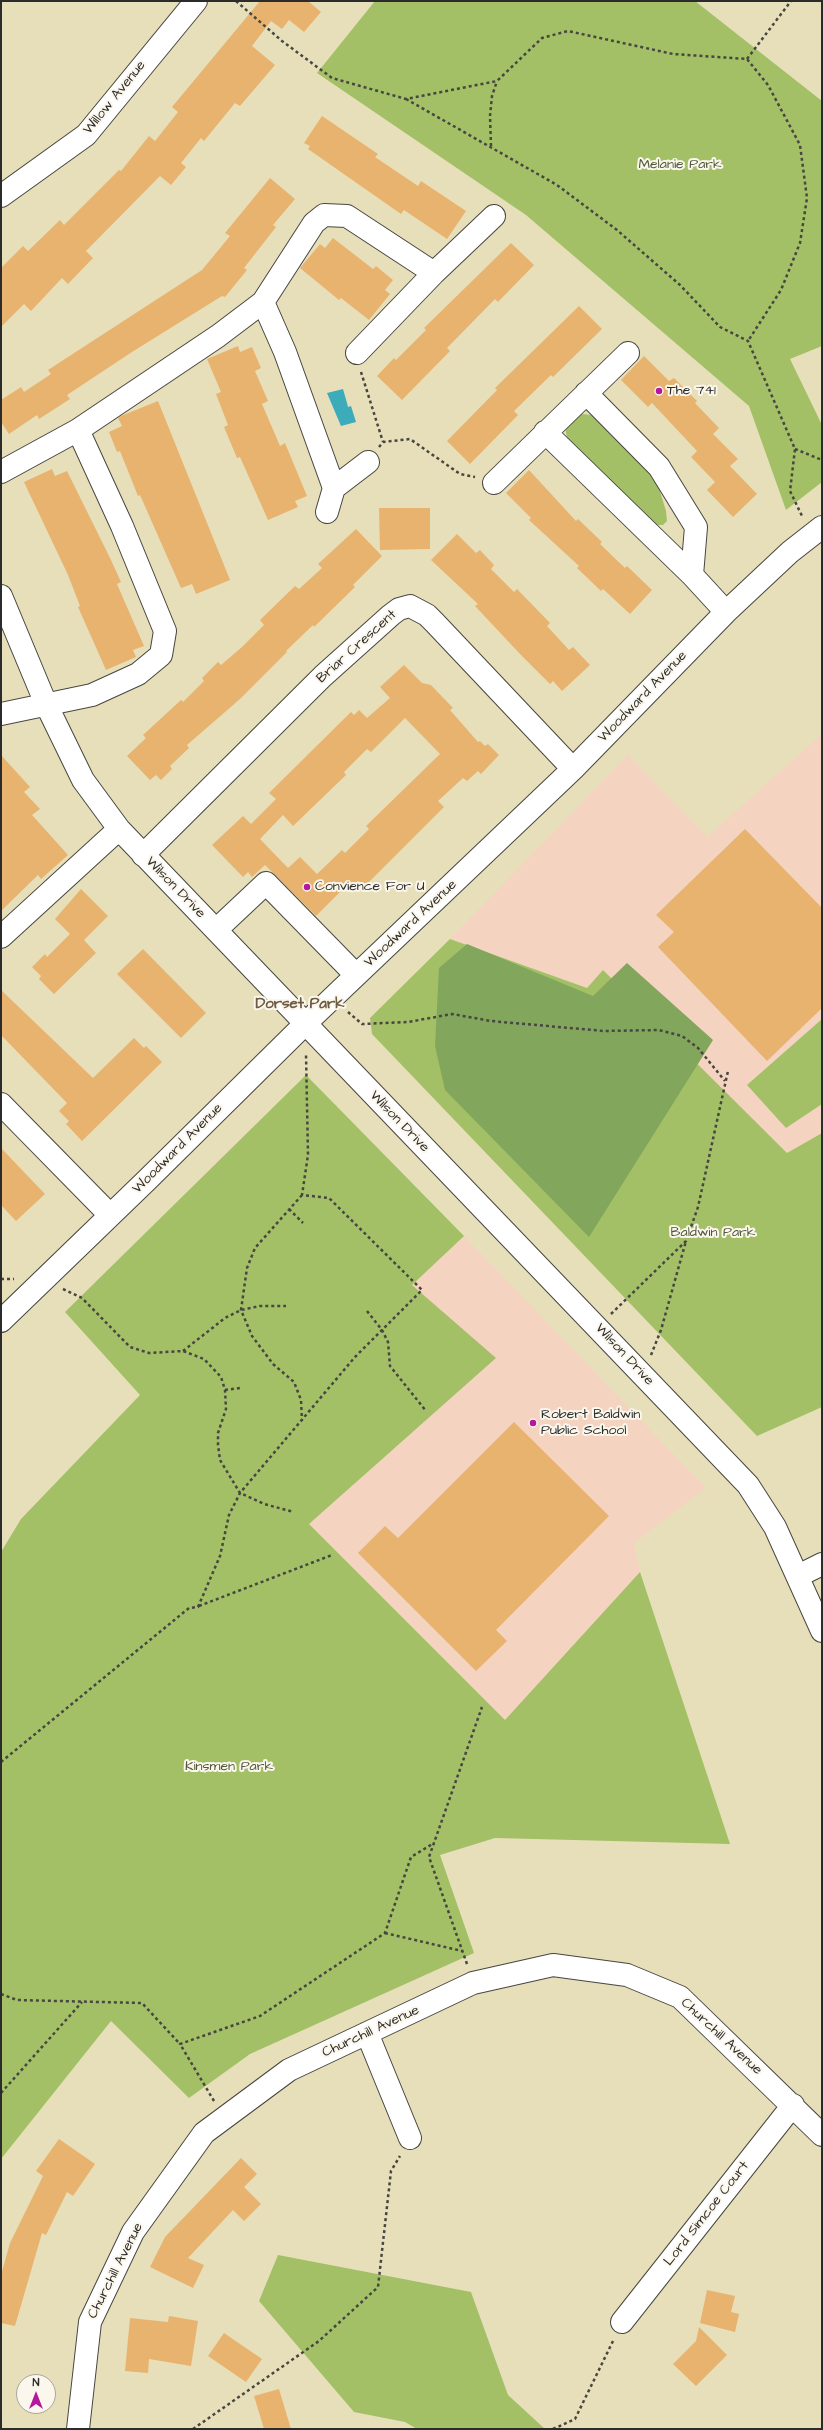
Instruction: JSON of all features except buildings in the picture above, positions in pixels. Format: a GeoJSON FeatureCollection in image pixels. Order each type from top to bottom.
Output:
{"type":"FeatureCollection","features":[{"type":"Feature","properties":{"kind":"street","name":"Willow Avenue"},"geometry":{"type":"LineString","coordinates":[[1,196],[86,135],[196,1]]}},
{"type":"Feature","properties":{"kind":"street"},"geometry":{"type":"LineString","coordinates":[[1,472],[78,430],[218,336],[263,302],[314,223],[324,215],[347,216],[434,273]]}},
{"type":"Feature","properties":{"kind":"street"},"geometry":{"type":"LineString","coordinates":[[357,353],[434,273],[494,216]]}},
{"type":"Feature","properties":{"kind":"street"},"geometry":{"type":"LineString","coordinates":[[263,302],[285,352],[334,488]]}},
{"type":"Feature","properties":{"kind":"street"},"geometry":{"type":"LineString","coordinates":[[494,484],[545,432],[628,353]]}},
{"type":"Feature","properties":{"kind":"street"},"geometry":{"type":"LineString","coordinates":[[586,393],[659,466],[696,528],[692,575]]}},
{"type":"Feature","properties":{"kind":"street"},"geometry":{"type":"LineString","coordinates":[[1,714],[92,695],[138,674],[161,655],[165,632],[122,526],[78,430]]}},
{"type":"Feature","properties":{"kind":"street"},"geometry":{"type":"LineString","coordinates":[[545,432],[692,575],[726,612]]}},
{"type":"Feature","properties":{"kind":"street"},"geometry":{"type":"LineString","coordinates":[[326,512],[334,488],[368,462]]}},
{"type":"Feature","properties":{"kind":"street","name":"Woodward Avenue"},"geometry":{"type":"LineString","coordinates":[[1,1321],[305,1024],[573,769],[726,612],[817,531]]}},
{"type":"Feature","properties":{"kind":"street","name":"Wilson Drive"},"geometry":{"type":"LineString","coordinates":[[1,596],[46,704],[82,780],[119,829],[748,1485],[775,1527],[822,1631]]}},
{"type":"Feature","properties":{"kind":"street","name":"Briar Crescent"},"geometry":{"type":"LineString","coordinates":[[143,855],[324,676],[391,615],[399,609],[410,606],[419,610],[435,623],[573,769]]}},
{"type":"Feature","properties":{"kind":"street"},"geometry":{"type":"LineString","coordinates":[[1,937],[119,829]]}},
{"type":"Feature","properties":{"kind":"street"},"geometry":{"type":"LineString","coordinates":[[216,930],[266,883],[356,975]]}},
{"type":"Feature","properties":{"kind":"street"},"geometry":{"type":"LineString","coordinates":[[1,1104],[110,1215]]}},
{"type":"Feature","properties":{"kind":"street"},"geometry":{"type":"LineString","coordinates":[[798,1576],[822,1564]]}},
{"type":"Feature","properties":{"kind":"street","name":"Churchill Avenue"},"geometry":{"type":"LineString","coordinates":[[78,2429],[90,2322],[133,2232],[204,2133],[289,2070],[473,1983],[553,1965],[627,1975],[680,1997],[793,2105],[822,2135]]}},
{"type":"Feature","properties":{"kind":"street"},"geometry":{"type":"LineString","coordinates":[[367,2033],[410,2138]]}},
{"type":"Feature","properties":{"kind":"street","name":"Lord Simcoe Court"},"geometry":{"type":"LineString","coordinates":[[622,2322],[793,2105]]}},
{"type":"Feature","properties":{"kind":"path"},"geometry":{"type":"LineString","coordinates":[[236,1],[282,41],[332,78],[406,99],[491,146],[557,185],[617,230],[680,285],[720,327],[748,341],[795,449],[790,491],[817,531]]}},
{"type":"Feature","properties":{"kind":"path"},"geometry":{"type":"LineString","coordinates":[[747,59],[791,1]]}},
{"type":"Feature","properties":{"kind":"path"},"geometry":{"type":"LineString","coordinates":[[491,146],[490,116],[492,96],[497,81],[542,38],[568,31],[673,54],[747,59],[768,85],[800,146],[807,198],[800,243],[781,290],[748,341]]}},
{"type":"Feature","properties":{"kind":"path"},"geometry":{"type":"LineString","coordinates":[[406,99],[497,81]]}},
{"type":"Feature","properties":{"kind":"path"},"geometry":{"type":"LineString","coordinates":[[357,353],[362,380],[383,442]]}},
{"type":"Feature","properties":{"kind":"path"},"geometry":{"type":"LineString","coordinates":[[368,462],[383,442],[410,439],[460,474],[494,484]]}},
{"type":"Feature","properties":{"kind":"path"},"geometry":{"type":"LineString","coordinates":[[795,449],[822,460]]}},
{"type":"Feature","properties":{"kind":"path"},"geometry":{"type":"LineString","coordinates":[[331,999],[362,1024],[408,1022],[452,1014],[498,1021],[604,1031],[659,1030],[682,1036],[698,1048],[725,1081]]}},
{"type":"Feature","properties":{"kind":"path"},"geometry":{"type":"LineString","coordinates":[[302,1421],[301,1400],[294,1382],[273,1364],[252,1336],[241,1310],[246,1274],[255,1248],[302,1195],[308,1155],[305,1024]]}},
{"type":"Feature","properties":{"kind":"path"},"geometry":{"type":"LineString","coordinates":[[642,1375],[661,1330],[686,1241],[698,1207],[728,1070]]}},
{"type":"Feature","properties":{"kind":"path"},"geometry":{"type":"LineString","coordinates":[[198,1607],[220,1556],[229,1515],[240,1493],[356,1357],[422,1290],[329,1198],[302,1195]]}},
{"type":"Feature","properties":{"kind":"path"},"geometry":{"type":"LineString","coordinates":[[289,1209],[303,1223]]}},
{"type":"Feature","properties":{"kind":"path"},"geometry":{"type":"LineString","coordinates":[[598,1327],[686,1241]]}},
{"type":"Feature","properties":{"kind":"path"},"geometry":{"type":"LineString","coordinates":[[45,1279],[82,1298],[130,1347],[149,1353],[183,1352],[204,1359],[221,1377],[225,1390],[226,1409],[218,1433],[220,1460],[240,1493],[264,1504],[294,1512]]}},
{"type":"Feature","properties":{"kind":"path"},"geometry":{"type":"LineString","coordinates":[[183,1352],[225,1318],[241,1310],[260,1306],[286,1306]]}},
{"type":"Feature","properties":{"kind":"path"},"geometry":{"type":"LineString","coordinates":[[367,1311],[382,1330],[388,1342],[390,1366],[426,1411]]}},
{"type":"Feature","properties":{"kind":"path"},"geometry":{"type":"LineString","coordinates":[[225,1390],[240,1388]]}},
{"type":"Feature","properties":{"kind":"path"},"geometry":{"type":"LineString","coordinates":[[1,1762],[189,1608],[198,1607],[332,1555]]}},
{"type":"Feature","properties":{"kind":"path"},"geometry":{"type":"LineString","coordinates":[[473,1983],[430,1857],[482,1707]]}},
{"type":"Feature","properties":{"kind":"path"},"geometry":{"type":"LineString","coordinates":[[180,2044],[260,2016],[385,1933],[411,1857],[434,1843]]}},
{"type":"Feature","properties":{"kind":"path"},"geometry":{"type":"LineString","coordinates":[[385,1933],[462,1951]]}},
{"type":"Feature","properties":{"kind":"path"},"geometry":{"type":"LineString","coordinates":[[1,1994],[17,2000],[142,2003],[180,2044],[224,2118]]}},
{"type":"Feature","properties":{"kind":"path"},"geometry":{"type":"LineString","coordinates":[[1,2093],[82,2002]]}},
{"type":"Feature","properties":{"kind":"path"},"geometry":{"type":"LineString","coordinates":[[193,2429],[319,2341],[378,2287],[391,2171],[410,2138]]}},
{"type":"Feature","properties":{"kind":"path"},"geometry":{"type":"LineString","coordinates":[[553,2429],[575,2419],[622,2322]]}},
{"type":"Feature","properties":{"kind":"shaded area"},"geometry":{"type":"Polygon","coordinates":[[[822,734],[822,1133],[787,1153],[603,971],[588,988],[450,939],[628,755],[707,837],[822,734]]]}},
{"type":"Feature","properties":{"kind":"shaded area","name":"Robert Baldwin Public School"},"geometry":{"type":"Polygon","coordinates":[[[464,1236],[706,1488],[634,1543],[640,1572],[505,1720],[309,1524],[495,1358],[412,1285],[464,1236]]]}},
{"type":"Feature","properties":{"kind":"green space","name":"Melanie Park"},"geometry":{"type":"Polygon","coordinates":[[[375,1],[695,1],[822,101],[822,346],[790,359],[822,425],[822,482],[786,510],[749,406],[526,215],[317,73],[375,1]]]}},
{"type":"Feature","properties":{"kind":"green space"},"geometry":{"type":"Polygon","coordinates":[[[576,415],[591,415],[601,421],[644,466],[659,488],[666,511],[667,521],[663,525],[657,525],[567,438],[565,427],[576,415]]]}},
{"type":"Feature","properties":{"kind":"green space","name":"Baldwin Park"},"geometry":{"type":"Polygon","coordinates":[[[450,939],[587,988],[603,970],[787,1153],[822,1133],[822,1407],[757,1436],[372,1034],[370,1018],[450,939]]]}},
{"type":"Feature","properties":{"kind":"green space"},"geometry":{"type":"Polygon","coordinates":[[[467,944],[593,996],[627,963],[713,1040],[589,1237],[445,1090],[435,1046],[439,968],[467,944]]]}},
{"type":"Feature","properties":{"kind":"green space"},"geometry":{"type":"Polygon","coordinates":[[[822,1019],[822,1104],[786,1128],[747,1085],[822,1019]]]}},
{"type":"Feature","properties":{"kind":"green space","name":"Kinsmen Park"},"geometry":{"type":"Polygon","coordinates":[[[306,1075],[464,1236],[412,1285],[496,1358],[309,1524],[505,1720],[640,1572],[730,1844],[495,1838],[440,1855],[474,1953],[250,2054],[189,2098],[111,2021],[1,2159],[1,1552],[21,1519],[140,1395],[65,1312],[306,1075]]]}},
{"type":"Feature","properties":{"kind":"green space"},"geometry":{"type":"Polygon","coordinates":[[[278,2255],[471,2292],[508,2395],[545,2429],[417,2429],[405,2422],[354,2412],[259,2301],[278,2255]]]}},
{"type":"Feature","properties":{"kind":"water"},"geometry":{"type":"Polygon","coordinates":[[[343,389],[348,407],[351,406],[356,422],[341,426],[327,393],[343,389]]]}},
{"type":"Feature","properties":{"kind":"place","name":"The 741"},"geometry":{"type":"Point","coordinates":[659,391]}},
{"type":"Feature","properties":{"kind":"place","name":"Convience For U"},"geometry":{"type":"Point","coordinates":[307,887]}},
{"type":"Feature","properties":{"kind":"place","name":"Robert Baldwin Public School"},"geometry":{"type":"Point","coordinates":[533,1423]}},
{"type":"Feature","properties":{"kind":"district","name":"Dorset Park"},"geometry":{"type":"Point","coordinates":[300,1005]}}]}
